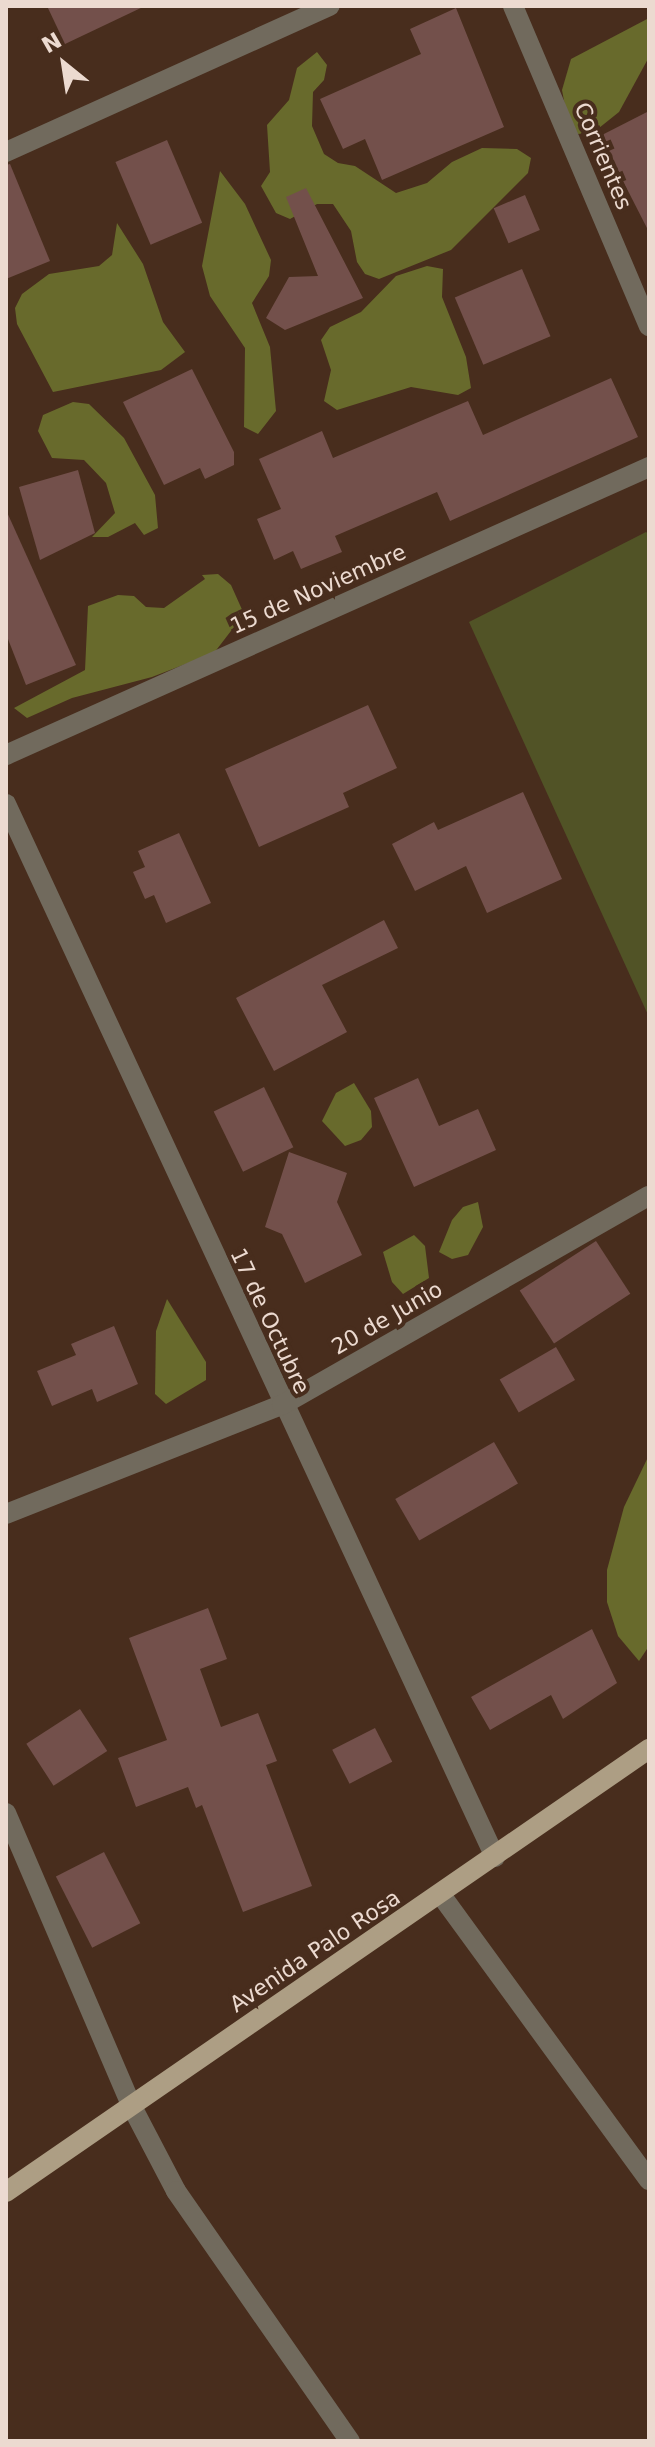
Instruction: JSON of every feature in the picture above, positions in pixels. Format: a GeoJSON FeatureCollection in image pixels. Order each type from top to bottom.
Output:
{"type":"FeatureCollection","features":[{"type":"Feature","properties":{"kind":"main road","name":"Avenida Palo Rosa"},"geometry":{"type":"LineString","coordinates":[[6,2192],[130,2103],[441,1895],[649,1749]]}},
{"type":"Feature","properties":{"kind":"street"},"geometry":{"type":"LineString","coordinates":[[6,152],[330,6]]}},
{"type":"Feature","properties":{"kind":"street","name":"Corrientes"},"geometry":{"type":"LineString","coordinates":[[513,6],[649,326]]}},
{"type":"Feature","properties":{"kind":"street","name":"15 de Noviembre"},"geometry":{"type":"LineString","coordinates":[[6,755],[649,467]]}},
{"type":"Feature","properties":{"kind":"street","name":"17 de Octubre"},"geometry":{"type":"LineString","coordinates":[[6,804],[282,1405],[495,1857]]}},
{"type":"Feature","properties":{"kind":"street","name":"20 de Junio"},"geometry":{"type":"LineString","coordinates":[[6,1514],[282,1405],[649,1196]]}},
{"type":"Feature","properties":{"kind":"street"},"geometry":{"type":"LineString","coordinates":[[6,1813],[130,2103],[176,2191],[350,2441]]}},
{"type":"Feature","properties":{"kind":"street"},"geometry":{"type":"LineString","coordinates":[[441,1895],[649,2180]]}},
{"type":"Feature","properties":{"kind":"green space"},"geometry":{"type":"Polygon","coordinates":[[[646,532],[649,534],[649,1017],[469,622],[646,532]]]}},
{"type":"Feature","properties":{"kind":"shaded area"},"geometry":{"type":"Polygon","coordinates":[[[649,18],[649,57],[619,112],[594,132],[578,134],[568,122],[562,90],[571,59],[649,18]]]}},
{"type":"Feature","properties":{"kind":"shaded area"},"geometry":{"type":"Polygon","coordinates":[[[317,52],[327,65],[324,80],[313,92],[312,126],[324,154],[338,163],[355,166],[396,193],[427,183],[452,162],[482,148],[517,149],[531,158],[528,173],[451,250],[379,279],[365,274],[357,262],[351,231],[333,204],[317,204],[290,219],[276,213],[261,186],[270,172],[267,125],[289,100],[297,68],[317,52]]]}},
{"type":"Feature","properties":{"kind":"shaded area"},"geometry":{"type":"Polygon","coordinates":[[[220,171],[245,204],[271,260],[269,276],[252,303],[270,347],[276,411],[258,434],[244,427],[245,348],[210,296],[202,266],[220,171]]]}},
{"type":"Feature","properties":{"kind":"shaded area"},"geometry":{"type":"Polygon","coordinates":[[[117,223],[143,264],[163,322],[185,352],[161,370],[53,392],[17,324],[15,308],[22,294],[49,274],[99,266],[112,255],[117,223]]]}},
{"type":"Feature","properties":{"kind":"shaded area"},"geometry":{"type":"Polygon","coordinates":[[[427,266],[443,269],[442,297],[466,357],[471,388],[458,395],[411,387],[337,410],[324,401],[331,370],[321,340],[330,327],[361,312],[396,276],[427,266]]]}},
{"type":"Feature","properties":{"kind":"shaded area"},"geometry":{"type":"Polygon","coordinates":[[[73,402],[89,404],[124,438],[155,495],[158,528],[144,535],[135,523],[108,537],[92,537],[115,513],[106,483],[84,460],[52,458],[38,431],[43,415],[73,402]]]}},
{"type":"Feature","properties":{"kind":"shaded area"},"geometry":{"type":"Polygon","coordinates":[[[218,574],[231,585],[244,614],[214,653],[152,677],[72,698],[27,718],[14,708],[85,670],[88,606],[118,595],[134,596],[146,607],[164,608],[205,579],[202,575],[218,574]]]}},
{"type":"Feature","properties":{"kind":"shaded area"},"geometry":{"type":"Polygon","coordinates":[[[354,1083],[371,1111],[372,1127],[361,1140],[345,1146],[322,1121],[336,1093],[354,1083]]]}},
{"type":"Feature","properties":{"kind":"shaded area"},"geometry":{"type":"Polygon","coordinates":[[[478,1202],[483,1227],[468,1255],[452,1259],[439,1252],[452,1220],[463,1207],[478,1202]]]}},
{"type":"Feature","properties":{"kind":"shaded area"},"geometry":{"type":"Polygon","coordinates":[[[414,1235],[425,1246],[429,1278],[403,1294],[392,1282],[383,1252],[414,1235]]]}},
{"type":"Feature","properties":{"kind":"shaded area"},"geometry":{"type":"Polygon","coordinates":[[[167,1299],[206,1362],[206,1380],[166,1404],[155,1394],[156,1331],[167,1299]]]}},
{"type":"Feature","properties":{"kind":"shaded area"},"geometry":{"type":"Polygon","coordinates":[[[649,1455],[649,1646],[639,1661],[618,1636],[607,1602],[607,1570],[624,1507],[649,1455]]]}},
{"type":"Feature","properties":{"kind":"building"},"geometry":{"type":"Polygon","coordinates":[[[47,6],[145,6],[65,44],[47,6]]]}},
{"type":"Feature","properties":{"kind":"building"},"geometry":{"type":"Polygon","coordinates":[[[456,8],[504,127],[382,180],[365,139],[343,149],[320,99],[421,54],[410,29],[456,8]]]}},
{"type":"Feature","properties":{"kind":"building"},"geometry":{"type":"Polygon","coordinates":[[[649,111],[649,232],[600,136],[649,111]]]}},
{"type":"Feature","properties":{"kind":"building"},"geometry":{"type":"Polygon","coordinates":[[[167,140],[202,223],[151,245],[115,162],[167,140]]]}},
{"type":"Feature","properties":{"kind":"building"},"geometry":{"type":"Polygon","coordinates":[[[10,164],[50,261],[6,279],[6,165],[10,164]]]}},
{"type":"Feature","properties":{"kind":"building"},"geometry":{"type":"Polygon","coordinates":[[[306,188],[363,298],[285,330],[266,318],[289,277],[318,276],[286,197],[306,188]]]}},
{"type":"Feature","properties":{"kind":"building"},"geometry":{"type":"Polygon","coordinates":[[[525,195],[540,230],[509,243],[494,208],[525,195]]]}},
{"type":"Feature","properties":{"kind":"building"},"geometry":{"type":"Polygon","coordinates":[[[522,269],[551,336],[483,365],[455,298],[522,269]]]}},
{"type":"Feature","properties":{"kind":"building"},"geometry":{"type":"Polygon","coordinates":[[[192,369],[234,452],[234,465],[205,479],[200,468],[164,485],[123,402],[192,369]]]}},
{"type":"Feature","properties":{"kind":"building"},"geometry":{"type":"Polygon","coordinates":[[[611,378],[638,437],[450,521],[437,492],[335,536],[342,552],[301,569],[293,551],[274,560],[257,519],[281,509],[259,459],[322,431],[333,458],[468,401],[483,435],[611,378]]]}},
{"type":"Feature","properties":{"kind":"building"},"geometry":{"type":"Polygon","coordinates":[[[78,470],[95,533],[40,560],[19,487],[78,470]]]}},
{"type":"Feature","properties":{"kind":"building"},"geometry":{"type":"Polygon","coordinates":[[[6,510],[76,665],[26,685],[6,634],[6,510]]]}},
{"type":"Feature","properties":{"kind":"building"},"geometry":{"type":"Polygon","coordinates":[[[368,705],[397,768],[343,793],[349,807],[259,847],[225,769],[368,705]]]}},
{"type":"Feature","properties":{"kind":"building"},"geometry":{"type":"Polygon","coordinates":[[[523,792],[562,879],[487,913],[466,866],[415,891],[392,844],[434,822],[438,830],[523,792]]]}},
{"type":"Feature","properties":{"kind":"building"},"geometry":{"type":"Polygon","coordinates":[[[179,833],[211,903],[166,923],[154,895],[145,899],[133,872],[145,867],[138,851],[179,833]]]}},
{"type":"Feature","properties":{"kind":"building"},"geometry":{"type":"Polygon","coordinates":[[[384,920],[398,948],[322,985],[347,1032],[274,1071],[236,998],[384,920]]]}},
{"type":"Feature","properties":{"kind":"building"},"geometry":{"type":"Polygon","coordinates":[[[418,1078],[439,1126],[478,1109],[496,1150],[414,1187],[374,1098],[418,1078]]]}},
{"type":"Feature","properties":{"kind":"building"},"geometry":{"type":"Polygon","coordinates":[[[264,1087],[293,1147],[243,1172],[214,1112],[264,1087]]]}},
{"type":"Feature","properties":{"kind":"building"},"geometry":{"type":"Polygon","coordinates":[[[289,1152],[347,1173],[337,1202],[362,1255],[305,1283],[282,1234],[265,1227],[289,1152]]]}},
{"type":"Feature","properties":{"kind":"building"},"geometry":{"type":"Polygon","coordinates":[[[596,1241],[630,1294],[554,1343],[520,1291],[596,1241]]]}},
{"type":"Feature","properties":{"kind":"building"},"geometry":{"type":"Polygon","coordinates":[[[114,1326],[138,1384],[97,1402],[92,1389],[52,1406],[37,1371],[76,1355],[71,1344],[114,1326]]]}},
{"type":"Feature","properties":{"kind":"building"},"geometry":{"type":"Polygon","coordinates":[[[556,1347],[575,1380],[519,1412],[500,1380],[556,1347]]]}},
{"type":"Feature","properties":{"kind":"building"},"geometry":{"type":"Polygon","coordinates":[[[494,1442],[518,1484],[419,1541],[395,1499],[494,1442]]]}},
{"type":"Feature","properties":{"kind":"building"},"geometry":{"type":"Polygon","coordinates":[[[208,1608],[227,1659],[200,1669],[221,1727],[258,1713],[277,1761],[266,1765],[312,1886],[243,1912],[202,1805],[196,1808],[188,1787],[136,1807],[118,1758],[167,1740],[129,1638],[208,1608]]]}},
{"type":"Feature","properties":{"kind":"building"},"geometry":{"type":"Polygon","coordinates":[[[592,1629],[617,1683],[563,1719],[551,1695],[490,1730],[471,1697],[592,1629]]]}},
{"type":"Feature","properties":{"kind":"building"},"geometry":{"type":"Polygon","coordinates":[[[80,1709],[107,1751],[54,1786],[26,1744],[80,1709]]]}},
{"type":"Feature","properties":{"kind":"building"},"geometry":{"type":"Polygon","coordinates":[[[375,1728],[392,1762],[349,1784],[332,1750],[375,1728]]]}},
{"type":"Feature","properties":{"kind":"building"},"geometry":{"type":"Polygon","coordinates":[[[104,1852],[140,1923],[92,1948],[56,1877],[104,1852]]]}}]}
